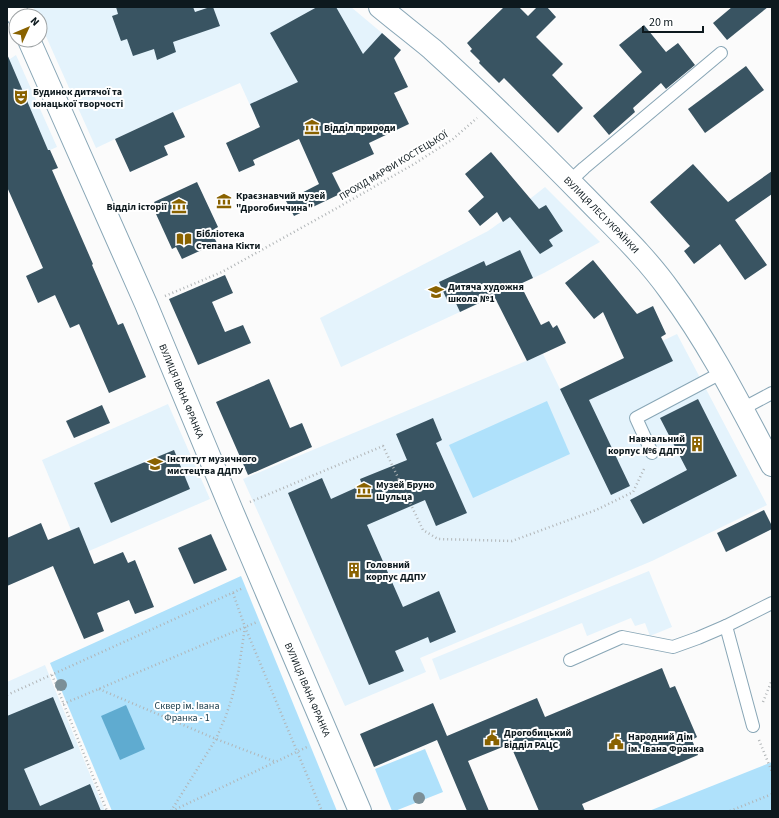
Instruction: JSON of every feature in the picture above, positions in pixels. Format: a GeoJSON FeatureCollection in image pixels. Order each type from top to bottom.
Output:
{"type":"FeatureCollection","features":[{"type":"Feature","properties":{"kind":"street","name":"ВУЛИЦЯ ЛЕСІ УКРАЇНКИ"},"geometry":{"type":"LineString","coordinates":[[380,7],[431,48],[492,104],[570,181],[650,265],[692,320],[723,372],[772,465]]}},
{"type":"Feature","properties":{"kind":"street","name":"ВУЛИЦЯ ІВАНА ФРАНКА"},"geometry":{"type":"LineString","coordinates":[[33,48],[146,304],[261,580],[360,811]]}},
{"type":"Feature","properties":{"kind":"lane"},"geometry":{"type":"LineString","coordinates":[[570,181],[721,53]]}},
{"type":"Feature","properties":{"kind":"lane"},"geometry":{"type":"LineString","coordinates":[[652,453],[636,418],[723,372]]}},
{"type":"Feature","properties":{"kind":"lane"},"geometry":{"type":"LineString","coordinates":[[742,409],[772,393]]}},
{"type":"Feature","properties":{"kind":"lane"},"geometry":{"type":"LineString","coordinates":[[570,660],[622,637],[673,647],[726,626],[772,603]]}},
{"type":"Feature","properties":{"kind":"lane"},"geometry":{"type":"LineString","coordinates":[[726,626],[753,726]]}},
{"type":"Feature","properties":{"kind":"path","name":"ПРОХІД МАРФИ КОСТЕЦЬКОЇ"},"geometry":{"type":"LineString","coordinates":[[146,304],[222,272],[382,183],[453,139],[492,104]]}},
{"type":"Feature","properties":{"kind":"path"},"geometry":{"type":"LineString","coordinates":[[244,505],[382,446],[423,530],[438,539],[512,541],[596,510],[633,492],[652,453]]}},
{"type":"Feature","properties":{"kind":"path"},"geometry":{"type":"LineString","coordinates":[[7,695],[261,580]]}},
{"type":"Feature","properties":{"kind":"path"},"geometry":{"type":"LineString","coordinates":[[233,593],[245,627],[322,811]]}},
{"type":"Feature","properties":{"kind":"path"},"geometry":{"type":"LineString","coordinates":[[64,704],[276,614]]}},
{"type":"Feature","properties":{"kind":"path"},"geometry":{"type":"LineString","coordinates":[[171,811],[216,739],[229,707],[237,681],[245,627]]}},
{"type":"Feature","properties":{"kind":"path"},"geometry":{"type":"LineString","coordinates":[[52,675],[107,811]]}},
{"type":"Feature","properties":{"kind":"path"},"geometry":{"type":"LineString","coordinates":[[99,689],[216,739],[276,762]]}},
{"type":"Feature","properties":{"kind":"path"},"geometry":{"type":"LineString","coordinates":[[171,811],[298,751]]}},
{"type":"Feature","properties":{"kind":"path"},"geometry":{"type":"LineString","coordinates":[[730,811],[736,810],[772,794]]}},
{"type":"Feature","properties":{"kind":"shaded area"},"geometry":{"type":"Polygon","coordinates":[[[351,7],[401,50],[383,71],[260,127],[240,83],[96,148],[48,41],[48,8],[33,8],[351,7]]]}},
{"type":"Feature","properties":{"kind":"shaded area","name":"Будинок дитячої та юнацької творчості"},"geometry":{"type":"Polygon","coordinates":[[[16,55],[57,147],[7,169],[7,61],[16,55]]]}},
{"type":"Feature","properties":{"kind":"shaded area","name":"Дитяча художня школа №1"},"geometry":{"type":"Polygon","coordinates":[[[545,187],[600,242],[544,273],[341,367],[320,318],[488,231],[545,187]]]}},
{"type":"Feature","properties":{"kind":"shaded area"},"geometry":{"type":"Polygon","coordinates":[[[677,334],[767,505],[652,561],[420,658],[426,672],[345,706],[243,479],[543,354],[560,389],[677,334]]]}},
{"type":"Feature","properties":{"kind":"shaded area"},"geometry":{"type":"Polygon","coordinates":[[[168,404],[210,499],[75,557],[71,530],[42,460],[168,404]]]}},
{"type":"Feature","properties":{"kind":"shaded area"},"geometry":{"type":"Polygon","coordinates":[[[649,571],[672,627],[650,636],[645,623],[635,626],[631,618],[587,636],[582,623],[440,680],[432,659],[649,571]]]}},
{"type":"Feature","properties":{"kind":"shaded area"},"geometry":{"type":"Polygon","coordinates":[[[45,665],[105,811],[7,811],[7,682],[45,665]]]}},
{"type":"Feature","properties":{"kind":"shaded area"},"geometry":{"type":"Polygon","coordinates":[[[126,705],[145,749],[120,760],[101,716],[126,705]]]}},
{"type":"Feature","properties":{"kind":"green space"},"geometry":{"type":"Polygon","coordinates":[[[547,401],[570,454],[473,498],[449,445],[547,401]]]}},
{"type":"Feature","properties":{"kind":"green space","name":"Сквер ім. Івана Франка - 1"},"geometry":{"type":"Polygon","coordinates":[[[241,576],[337,811],[112,811],[50,663],[241,576]]]}},
{"type":"Feature","properties":{"kind":"green space"},"geometry":{"type":"Polygon","coordinates":[[[425,749],[443,792],[392,811],[375,769],[425,749]]]}},
{"type":"Feature","properties":{"kind":"green space"},"geometry":{"type":"Polygon","coordinates":[[[772,762],[772,811],[649,811],[772,762]]]}},
{"type":"Feature","properties":{"kind":"building"},"geometry":{"type":"Polygon","coordinates":[[[116,7],[193,7],[195,12],[213,7],[220,26],[173,42],[176,52],[157,60],[154,49],[133,56],[127,39],[121,41],[112,16],[118,14],[116,7]]]}},
{"type":"Feature","properties":{"kind":"building"},"geometry":{"type":"Polygon","coordinates":[[[317,7],[336,7],[363,54],[382,33],[401,50],[394,58],[408,87],[394,93],[409,124],[369,143],[374,154],[332,173],[342,193],[294,216],[286,201],[319,184],[299,139],[253,160],[255,165],[239,172],[226,143],[260,127],[250,104],[298,82],[270,33],[317,7]]]}},
{"type":"Feature","properties":{"kind":"building"},"geometry":{"type":"Polygon","coordinates":[[[504,7],[519,7],[528,16],[537,7],[547,7],[556,17],[536,37],[563,64],[552,75],[583,108],[558,133],[504,78],[499,83],[479,63],[480,61],[470,51],[472,49],[467,43],[504,7]]]}},
{"type":"Feature","properties":{"kind":"building"},"geometry":{"type":"Polygon","coordinates":[[[732,7],[768,7],[727,40],[713,23],[732,7]]]}},
{"type":"Feature","properties":{"kind":"building"},"geometry":{"type":"Polygon","coordinates":[[[644,25],[666,52],[678,43],[695,65],[666,89],[661,83],[633,108],[635,112],[609,135],[593,116],[642,72],[619,45],[644,25]]]}},
{"type":"Feature","properties":{"kind":"building"},"geometry":{"type":"Polygon","coordinates":[[[7,54],[48,150],[50,150],[58,168],[52,170],[93,264],[92,265],[118,325],[123,323],[146,377],[109,393],[79,324],[70,328],[55,295],[38,303],[26,276],[43,268],[7,187],[7,54]]]}},
{"type":"Feature","properties":{"kind":"building"},"geometry":{"type":"Polygon","coordinates":[[[746,66],[764,90],[705,133],[688,109],[746,66]]]}},
{"type":"Feature","properties":{"kind":"building"},"geometry":{"type":"Polygon","coordinates":[[[173,112],[185,137],[164,146],[168,155],[130,172],[115,139],[173,112]]]}},
{"type":"Feature","properties":{"kind":"building"},"geometry":{"type":"Polygon","coordinates":[[[491,152],[539,209],[546,205],[563,231],[549,240],[553,246],[540,254],[510,217],[503,222],[497,212],[480,226],[468,211],[484,197],[465,174],[491,152]]]}},
{"type":"Feature","properties":{"kind":"building"},"geometry":{"type":"Polygon","coordinates":[[[693,164],[728,202],[772,171],[772,194],[735,220],[767,265],[745,280],[720,244],[694,264],[684,251],[690,246],[650,202],[693,164]]]}},
{"type":"Feature","properties":{"kind":"building"},"geometry":{"type":"Polygon","coordinates":[[[197,182],[218,227],[211,231],[217,243],[182,259],[176,247],[172,249],[156,214],[159,212],[154,202],[197,182]]]}},
{"type":"Feature","properties":{"kind":"building"},"geometry":{"type":"Polygon","coordinates":[[[520,250],[533,278],[520,284],[541,325],[549,321],[553,328],[557,325],[566,343],[527,361],[494,296],[460,312],[453,297],[447,300],[439,282],[484,261],[486,266],[520,250]]]}},
{"type":"Feature","properties":{"kind":"building"},"geometry":{"type":"Polygon","coordinates":[[[593,260],[637,314],[653,306],[666,334],[661,337],[673,361],[589,400],[630,486],[611,495],[560,389],[624,358],[603,312],[594,319],[565,283],[593,260]]]}},
{"type":"Feature","properties":{"kind":"building"},"geometry":{"type":"Polygon","coordinates":[[[225,275],[233,293],[212,302],[225,332],[243,325],[251,343],[198,365],[169,299],[225,275]]]}},
{"type":"Feature","properties":{"kind":"building"},"geometry":{"type":"Polygon","coordinates":[[[269,379],[290,428],[302,423],[312,447],[248,475],[216,402],[269,379]]]}},
{"type":"Feature","properties":{"kind":"building","name":"Навчальний корпус №6 ДДПУ"},"geometry":{"type":"Polygon","coordinates":[[[698,399],[737,476],[643,524],[630,500],[687,470],[660,418],[698,399]]]}},
{"type":"Feature","properties":{"kind":"building"},"geometry":{"type":"Polygon","coordinates":[[[102,405],[110,423],[74,438],[66,421],[102,405]]]}},
{"type":"Feature","properties":{"kind":"building","name":"Головний корпус ДДПУ"},"geometry":{"type":"Polygon","coordinates":[[[433,418],[442,440],[436,443],[467,513],[436,526],[425,500],[367,525],[403,607],[439,591],[456,632],[430,643],[428,637],[395,651],[404,671],[369,685],[288,493],[322,478],[331,499],[362,485],[360,479],[407,460],[396,434],[433,418]]]}},
{"type":"Feature","properties":{"kind":"building"},"geometry":{"type":"Polygon","coordinates":[[[174,450],[190,489],[111,523],[94,483],[174,450]]]}},
{"type":"Feature","properties":{"kind":"building"},"geometry":{"type":"Polygon","coordinates":[[[764,510],[772,529],[726,552],[717,533],[764,510]]]}},
{"type":"Feature","properties":{"kind":"building"},"geometry":{"type":"Polygon","coordinates":[[[41,523],[48,540],[79,527],[94,564],[123,552],[128,563],[135,560],[154,607],[135,614],[129,600],[97,613],[104,631],[84,639],[53,566],[7,586],[7,538],[41,523]]]}},
{"type":"Feature","properties":{"kind":"building"},"geometry":{"type":"Polygon","coordinates":[[[211,534],[227,570],[194,584],[178,548],[211,534]]]}},
{"type":"Feature","properties":{"kind":"building"},"geometry":{"type":"Polygon","coordinates":[[[662,668],[670,688],[675,686],[697,737],[692,740],[698,755],[582,804],[585,811],[539,811],[510,744],[468,761],[489,811],[467,811],[437,740],[374,767],[360,734],[433,703],[447,736],[537,698],[545,717],[662,668]]]}},
{"type":"Feature","properties":{"kind":"building"},"geometry":{"type":"Polygon","coordinates":[[[53,697],[74,748],[24,769],[40,806],[90,784],[101,811],[7,811],[7,716],[53,697]]]}},
{"type":"Feature","properties":{"kind":"place","name":"Будинок дитячої та юнацької творчості"},"geometry":{"type":"Point","coordinates":[21,97]}},
{"type":"Feature","properties":{"kind":"place","name":"Відділ природи"},"geometry":{"type":"Point","coordinates":[312,127]}},
{"type":"Feature","properties":{"kind":"place","name":"Краєзнавчий музей \"Дрогобиччина\""},"geometry":{"type":"Point","coordinates":[224,201]}},
{"type":"Feature","properties":{"kind":"place","name":"Відділ історії"},"geometry":{"type":"Point","coordinates":[179,206]}},
{"type":"Feature","properties":{"kind":"place","name":"Бібліотека Степана Кікти"},"geometry":{"type":"Point","coordinates":[184,239]}},
{"type":"Feature","properties":{"kind":"place","name":"Дитяча художня школа №1"},"geometry":{"type":"Point","coordinates":[436,292]}},
{"type":"Feature","properties":{"kind":"place","name":"Навчальний корпус №6 ДДПУ"},"geometry":{"type":"Point","coordinates":[697,444]}},
{"type":"Feature","properties":{"kind":"place","name":"Інститут музичного мистецтва ДДПУ"},"geometry":{"type":"Point","coordinates":[155,464]}},
{"type":"Feature","properties":{"kind":"place","name":"Музей Бруно Шульца"},"geometry":{"type":"Point","coordinates":[364,490]}},
{"type":"Feature","properties":{"kind":"place","name":"Головний корпус ДДПУ"},"geometry":{"type":"Point","coordinates":[354,570]}},
{"type":"Feature","properties":{"kind":"place","name":"Дрогобицький відділ РАЦС"},"geometry":{"type":"Point","coordinates":[492,738]}},
{"type":"Feature","properties":{"kind":"place","name":"Народний Дім ім. Івана Франка"},"geometry":{"type":"Point","coordinates":[616,742]}}]}
